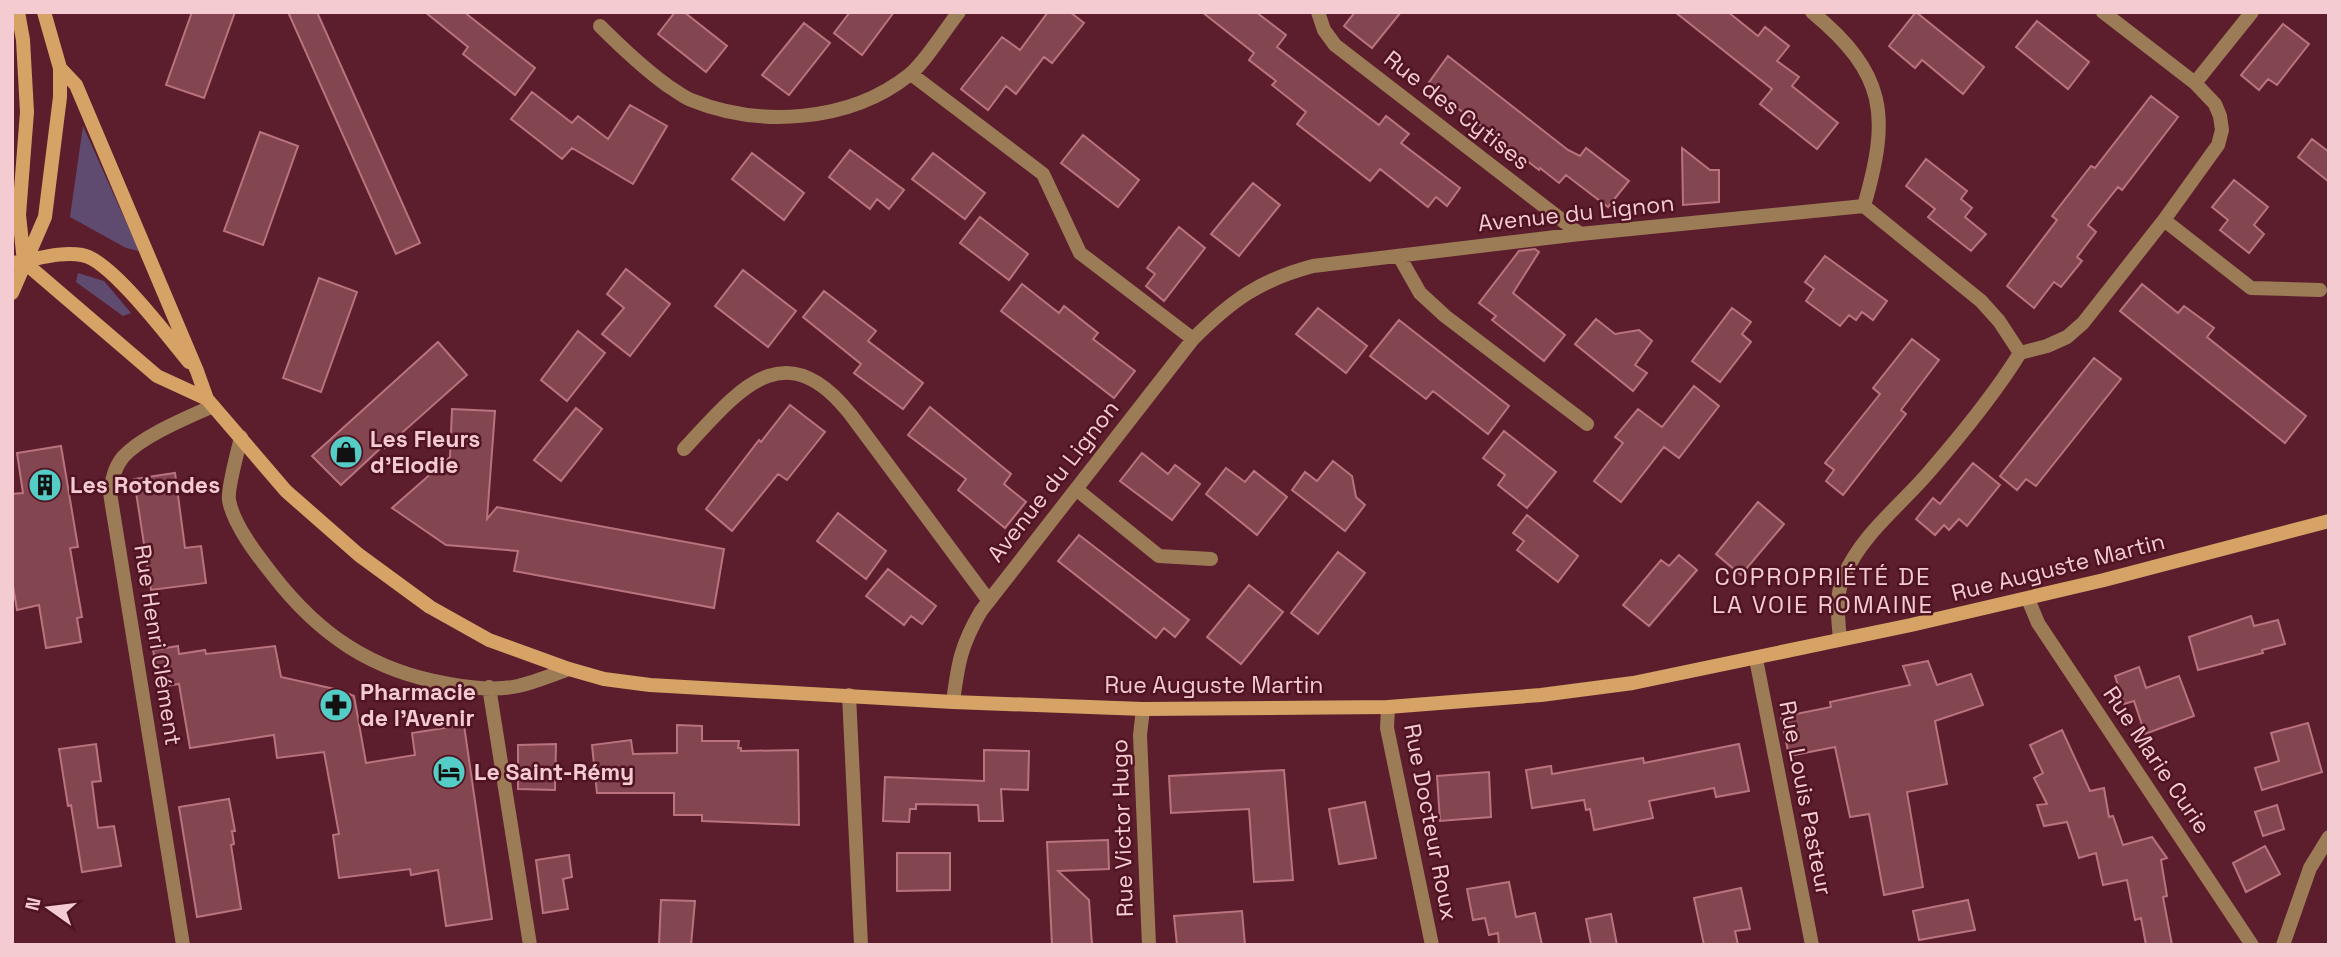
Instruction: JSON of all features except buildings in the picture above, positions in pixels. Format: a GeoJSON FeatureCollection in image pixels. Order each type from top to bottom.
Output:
{"type":"FeatureCollection","features":[{"type":"Feature","properties":{"kind":"main road"},"geometry":{"type":"LineString","coordinates":[[12,293],[18,263],[27,112],[23,40],[18,12]]}},
{"type":"Feature","properties":{"kind":"main road"},"geometry":{"type":"LineString","coordinates":[[18,263],[45,217],[60,97],[60,68],[44,12]]}},
{"type":"Feature","properties":{"kind":"main road"},"geometry":{"type":"LineString","coordinates":[[60,68],[76,85],[210,402]]}},
{"type":"Feature","properties":{"kind":"main road"},"geometry":{"type":"LineString","coordinates":[[18,263],[64,253],[86,255],[113,274],[197,371]]}},
{"type":"Feature","properties":{"kind":"main road"},"geometry":{"type":"LineString","coordinates":[[18,263],[157,376],[210,402]]}},
{"type":"Feature","properties":{"kind":"main road","name":"Rue Auguste Martin"},"geometry":{"type":"LineString","coordinates":[[210,402],[286,491],[359,555],[430,607],[489,640],[569,669],[604,679],[650,685],[953,702],[1143,709],[1388,707],[1541,695],[1633,683],[1756,659],[2028,599],[2329,521]]}},
{"type":"Feature","properties":{"kind":"street"},"geometry":{"type":"LineString","coordinates":[[600,26],[643,68],[689,100],[746,115],[797,117],[841,110],[885,90],[911,74],[959,12]]}},
{"type":"Feature","properties":{"kind":"street","name":"Rue des Cytises"},"geometry":{"type":"LineString","coordinates":[[1318,12],[1324,30],[1335,45],[1580,234]]}},
{"type":"Feature","properties":{"kind":"street"},"geometry":{"type":"LineString","coordinates":[[1812,12],[1854,51],[1869,76],[1878,102],[1874,173],[1864,206],[1981,301],[1999,321],[2020,353]]}},
{"type":"Feature","properties":{"kind":"street"},"geometry":{"type":"LineString","coordinates":[[1840,639],[1839,594],[1844,576],[1859,550],[1930,472],[1997,391],[2020,353],[2067,337],[2084,323],[2218,145],[2222,130],[2215,104],[2195,83],[2103,12]]}},
{"type":"Feature","properties":{"kind":"street"},"geometry":{"type":"LineString","coordinates":[[2195,83],[2252,12]]}},
{"type":"Feature","properties":{"kind":"street"},"geometry":{"type":"LineString","coordinates":[[911,74],[1043,174],[1080,253],[1193,338]]}},
{"type":"Feature","properties":{"kind":"street","name":"Avenue du Lignon"},"geometry":{"type":"LineString","coordinates":[[953,702],[958,661],[967,634],[989,601],[1193,338],[1210,321],[1254,287],[1283,274],[1313,266],[1580,234],[1864,206]]}},
{"type":"Feature","properties":{"kind":"street"},"geometry":{"type":"LineString","coordinates":[[2164,220],[2250,288],[2320,290]]}},
{"type":"Feature","properties":{"kind":"street"},"geometry":{"type":"LineString","coordinates":[[1399,256],[1420,293],[1445,316],[1587,424]]}},
{"type":"Feature","properties":{"kind":"street"},"geometry":{"type":"LineString","coordinates":[[684,449],[741,390],[762,376],[799,376],[821,384],[844,406],[989,601]]}},
{"type":"Feature","properties":{"kind":"street","name":"Rue Henri Clément"},"geometry":{"type":"LineString","coordinates":[[183,945],[110,493],[113,474],[122,458],[133,448],[210,402]]}},
{"type":"Feature","properties":{"kind":"street"},"geometry":{"type":"LineString","coordinates":[[241,437],[229,500],[246,540],[301,609],[332,637],[363,657],[430,681],[473,688],[516,687],[569,669]]}},
{"type":"Feature","properties":{"kind":"street"},"geometry":{"type":"LineString","coordinates":[[1076,489],[1159,556],[1211,559]]}},
{"type":"Feature","properties":{"kind":"street","name":"Rue Marie Curie"},"geometry":{"type":"LineString","coordinates":[[2028,599],[2038,623],[2252,945]]}},
{"type":"Feature","properties":{"kind":"street","name":"Rue Louis Pasteur"},"geometry":{"type":"LineString","coordinates":[[1756,659],[1812,945]]}},
{"type":"Feature","properties":{"kind":"street"},"geometry":{"type":"LineString","coordinates":[[489,687],[530,945]]}},
{"type":"Feature","properties":{"kind":"street"},"geometry":{"type":"LineString","coordinates":[[849,695],[861,945]]}},
{"type":"Feature","properties":{"kind":"street","name":"Rue Docteur Roux"},"geometry":{"type":"LineString","coordinates":[[1388,707],[1387,728],[1432,945]]}},
{"type":"Feature","properties":{"kind":"street","name":"Rue Victor Hugo"},"geometry":{"type":"LineString","coordinates":[[1143,709],[1140,735],[1149,945]]}},
{"type":"Feature","properties":{"kind":"street"},"geometry":{"type":"LineString","coordinates":[[2283,945],[2310,868],[2329,837]]}},
{"type":"Feature","properties":{"kind":"shaded area"},"geometry":{"type":"Polygon","coordinates":[[[83,126],[139,251],[126,248],[70,217],[83,126]]]}},
{"type":"Feature","properties":{"kind":"shaded area"},"geometry":{"type":"Polygon","coordinates":[[[78,273],[104,281],[131,313],[123,316],[76,282],[78,273]]]}},
{"type":"Feature","properties":{"kind":"place","name":"Les Fleurs d'Elodie"},"geometry":{"type":"Point","coordinates":[346,452]}},
{"type":"Feature","properties":{"kind":"place","name":"Les Rotondes"},"geometry":{"type":"Point","coordinates":[45,485]}},
{"type":"Feature","properties":{"kind":"place","name":"Pharmacie de l'Avenir"},"geometry":{"type":"Point","coordinates":[336,705]}},
{"type":"Feature","properties":{"kind":"place","name":"Le Saint-Rémy"},"geometry":{"type":"Point","coordinates":[449,772]}},
{"type":"Feature","properties":{"kind":"district","name":"COPROPRIÉTÉ DE LA VOIE ROMAINE"},"geometry":{"type":"Point","coordinates":[1823,591]}}]}
